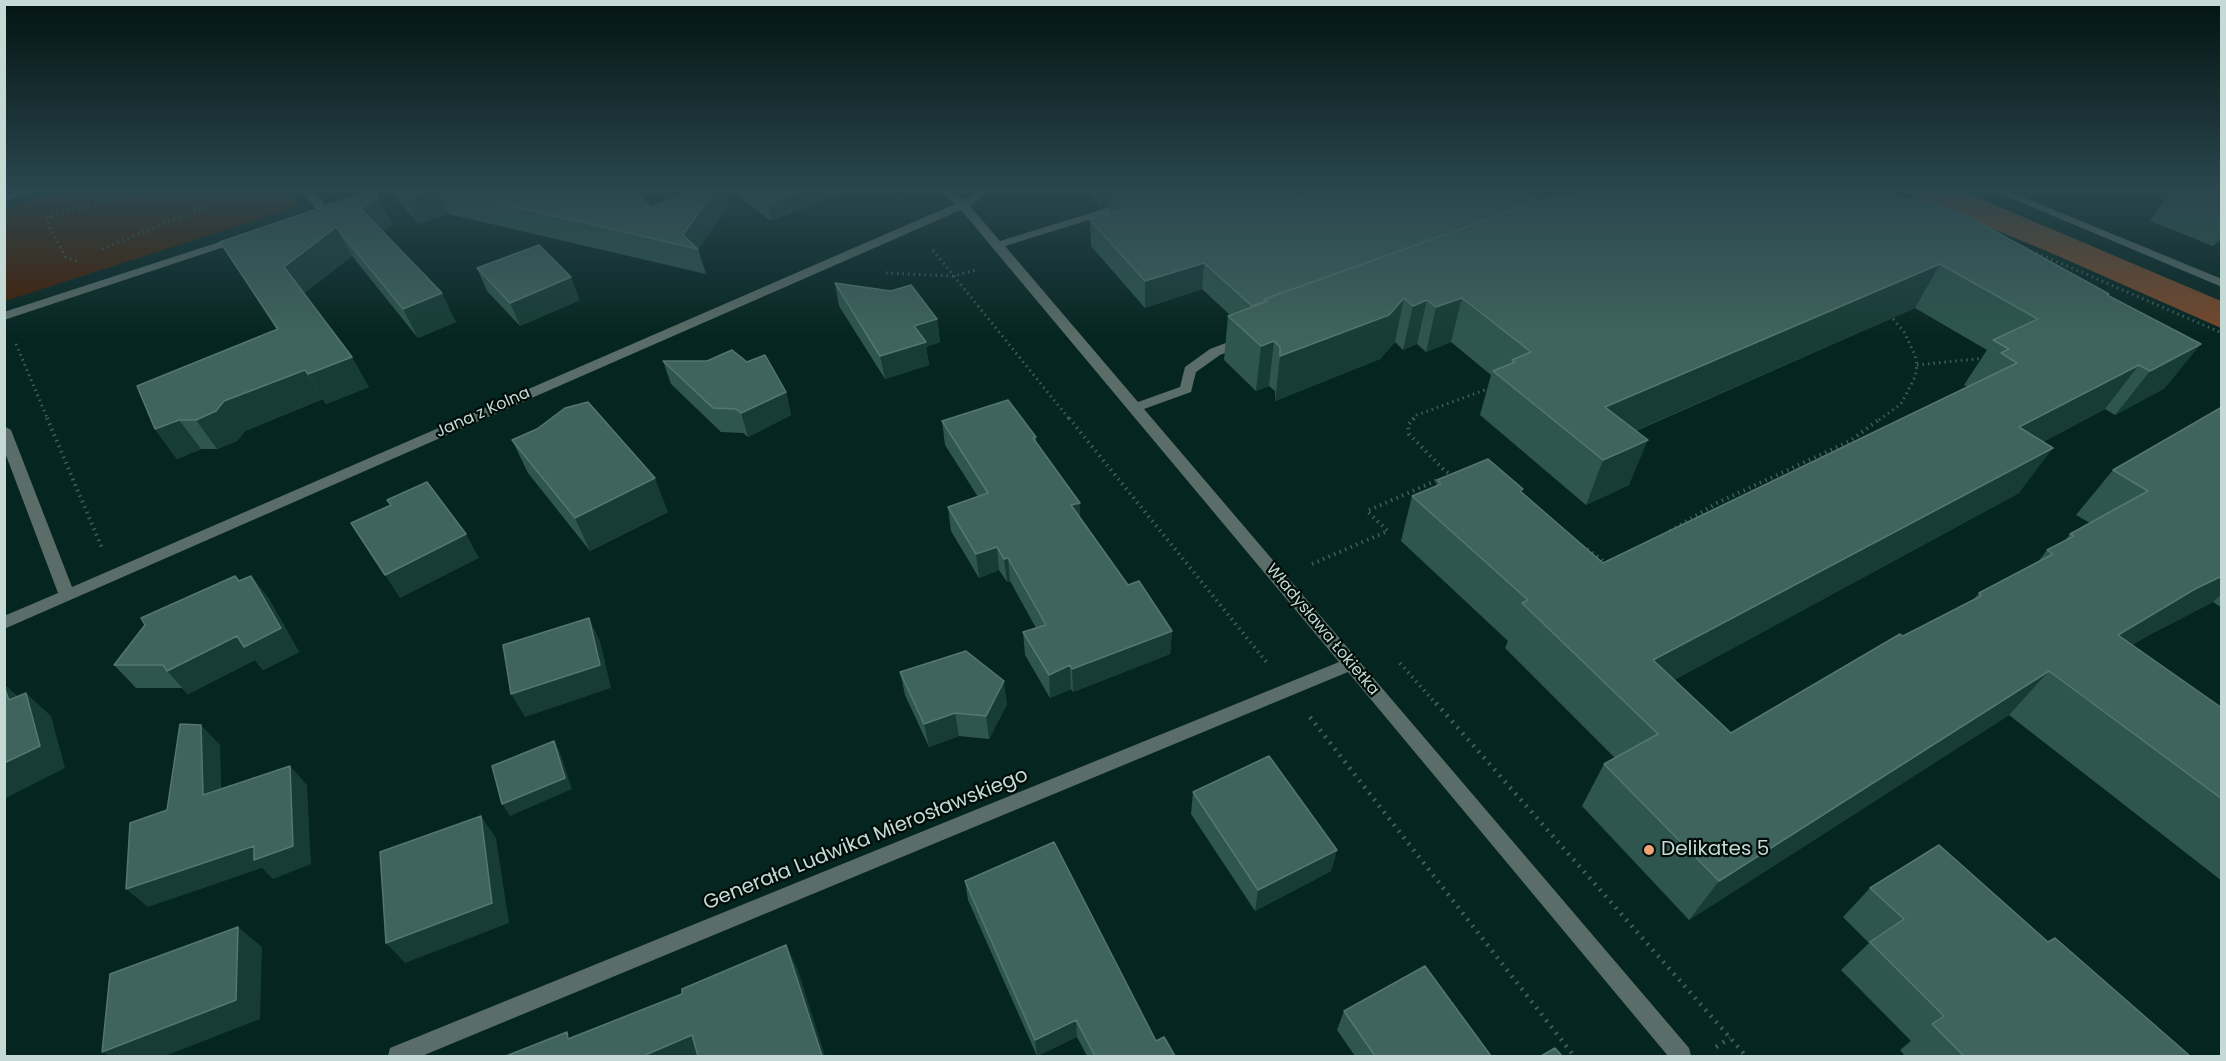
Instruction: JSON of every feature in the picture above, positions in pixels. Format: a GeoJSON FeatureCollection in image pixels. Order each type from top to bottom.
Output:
{"type":"FeatureCollection","features":[{"type":"Feature","properties":{"kind":"street"},"geometry":{"type":"LineString","coordinates":[[5,316],[232,241]]}},
{"type":"Feature","properties":{"kind":"street","name":"Jana z Kolna"},"geometry":{"type":"LineString","coordinates":[[4,623],[881,241]]}},
{"type":"Feature","properties":{"kind":"street","name":"Władysława Łokietka"},"geometry":{"type":"LineString","coordinates":[[994,241],[1681,1056]]}},
{"type":"Feature","properties":{"kind":"street"},"geometry":{"type":"LineString","coordinates":[[998,245],[1012,241]]}},
{"type":"Feature","properties":{"kind":"street"},"geometry":{"type":"LineString","coordinates":[[2118,241],[2222,284]]}},
{"type":"Feature","properties":{"kind":"street"},"geometry":{"type":"LineString","coordinates":[[1136,408],[1186,389],[1190,370],[1215,351],[1259,335]]}},
{"type":"Feature","properties":{"kind":"street"},"geometry":{"type":"LineString","coordinates":[[4,430],[67,595]]}},
{"type":"Feature","properties":{"kind":"street","name":"Generała Ludwika Mierosławskiego"},"geometry":{"type":"LineString","coordinates":[[398,1056],[1351,664]]}},
{"type":"Feature","properties":{"kind":"path"},"geometry":{"type":"LineString","coordinates":[[57,241],[66,257],[77,261]]}},
{"type":"Feature","properties":{"kind":"path"},"geometry":{"type":"LineString","coordinates":[[928,243],[1289,690],[1574,1056]]}},
{"type":"Feature","properties":{"kind":"path"},"geometry":{"type":"LineString","coordinates":[[2019,245],[2222,333]]}},
{"type":"Feature","properties":{"kind":"path"},"geometry":{"type":"LineString","coordinates":[[885,273],[954,276]]}},
{"type":"Feature","properties":{"kind":"path"},"geometry":{"type":"LineString","coordinates":[[1668,532],[1717,503],[1852,439],[1901,404],[1915,377],[1917,365],[1915,355],[1904,332],[1884,309]]}},
{"type":"Feature","properties":{"kind":"path"},"geometry":{"type":"LineString","coordinates":[[5,316],[102,548]]}},
{"type":"Feature","properties":{"kind":"path"},"geometry":{"type":"LineString","coordinates":[[1917,365],[1987,358]]}},
{"type":"Feature","properties":{"kind":"path"},"geometry":{"type":"LineString","coordinates":[[1461,479],[1451,475],[1414,441],[1409,434],[1408,424],[1417,415],[1500,384]]}},
{"type":"Feature","properties":{"kind":"path"},"geometry":{"type":"LineString","coordinates":[[1479,392],[1485,398]]}},
{"type":"Feature","properties":{"kind":"path"},"geometry":{"type":"LineString","coordinates":[[1852,439],[1860,444]]}},
{"type":"Feature","properties":{"kind":"path"},"geometry":{"type":"LineString","coordinates":[[1312,564],[1388,531],[1367,511],[1451,475]]}},
{"type":"Feature","properties":{"kind":"path"},"geometry":{"type":"LineString","coordinates":[[1717,503],[1725,509]]}},
{"type":"Feature","properties":{"kind":"path"},"geometry":{"type":"LineString","coordinates":[[1584,547],[1610,566],[1601,571]]}},
{"type":"Feature","properties":{"kind":"path"},"geometry":{"type":"LineString","coordinates":[[1391,654],[1746,1056]]}},
{"type":"Feature","properties":{"kind":"shaded area"},"geometry":{"type":"Polygon","coordinates":[[[5,241],[192,241],[5,301],[5,241]]]}},
{"type":"Feature","properties":{"kind":"shaded area"},"geometry":{"type":"Polygon","coordinates":[[[2021,241],[2079,241],[2221,301],[2221,328],[2021,241]]]}},
{"type":"Feature","properties":{"kind":"building"},"geometry":{"type":"Polygon","coordinates":[[[318,241],[284,267],[352,357],[308,374],[305,370],[224,401],[216,411],[196,420],[179,420],[155,429],[137,386],[278,329],[220,242],[318,241]]]}},
{"type":"Feature","properties":{"kind":"building"},"geometry":{"type":"Polygon","coordinates":[[[347,241],[391,241],[442,293],[403,309],[347,241]]]}},
{"type":"Feature","properties":{"kind":"building"},"geometry":{"type":"Polygon","coordinates":[[[661,241],[689,241],[698,249],[661,241]]]}},
{"type":"Feature","properties":{"kind":"building"},"geometry":{"type":"Polygon","coordinates":[[[1108,241],[1429,241],[1265,299],[1264,302],[1252,306],[1204,263],[1145,281],[1108,241]]]}},
{"type":"Feature","properties":{"kind":"building"},"geometry":{"type":"Polygon","coordinates":[[[1429,241],[2012,241],[2109,294],[2107,295],[2201,344],[2150,371],[2139,365],[2019,427],[2053,448],[1653,660],[1731,733],[1900,634],[1903,636],[1981,596],[1979,593],[2053,554],[2047,550],[2074,536],[2070,534],[2148,491],[2113,470],[2222,407],[2222,576],[2195,589],[2118,635],[2222,708],[2222,799],[2049,671],[1719,881],[1604,764],[1658,734],[1522,603],[1528,600],[1412,496],[1441,484],[1437,480],[1488,459],[1523,489],[1520,491],[1603,563],[2017,363],[2001,353],[2009,349],[1993,340],[2038,319],[1940,264],[1605,407],[1648,440],[1603,460],[1493,371],[1531,352],[1462,298],[1436,307],[1427,300],[1413,306],[1404,298],[1389,315],[1280,356],[1280,347],[1274,341],[1261,346],[1228,316],[1268,301],[1265,299],[1429,241]]]}},
{"type":"Feature","properties":{"kind":"building"},"geometry":{"type":"Polygon","coordinates":[[[539,245],[571,277],[510,303],[477,268],[539,245]]]}},
{"type":"Feature","properties":{"kind":"building"},"geometry":{"type":"Polygon","coordinates":[[[835,283],[891,291],[911,285],[937,319],[914,326],[926,342],[880,356],[835,283]]]}},
{"type":"Feature","properties":{"kind":"building"},"geometry":{"type":"Polygon","coordinates":[[[732,350],[747,362],[765,355],[786,392],[741,413],[736,409],[713,408],[663,361],[707,361],[732,350]]]}},
{"type":"Feature","properties":{"kind":"building"},"geometry":{"type":"Polygon","coordinates":[[[1008,400],[1080,503],[1071,505],[1128,585],[1139,581],[1172,631],[1072,669],[1070,665],[1049,675],[1023,632],[1046,625],[1008,558],[1004,559],[997,547],[976,554],[948,507],[988,493],[942,421],[1008,400]]]}},
{"type":"Feature","properties":{"kind":"building"},"geometry":{"type":"Polygon","coordinates":[[[588,402],[655,478],[575,518],[512,440],[537,429],[565,408],[588,402]]]}},
{"type":"Feature","properties":{"kind":"building"},"geometry":{"type":"Polygon","coordinates":[[[427,482],[466,534],[385,575],[351,523],[391,505],[387,500],[427,482]]]}},
{"type":"Feature","properties":{"kind":"building"},"geometry":{"type":"Polygon","coordinates":[[[235,576],[239,581],[251,576],[281,628],[244,647],[237,636],[167,671],[163,665],[114,665],[145,625],[141,618],[235,576]]]}},
{"type":"Feature","properties":{"kind":"building"},"geometry":{"type":"Polygon","coordinates":[[[589,618],[600,665],[511,694],[503,645],[589,618]]]}},
{"type":"Feature","properties":{"kind":"building"},"geometry":{"type":"Polygon","coordinates":[[[966,651],[1004,681],[986,716],[955,713],[924,724],[900,672],[966,651]]]}},
{"type":"Feature","properties":{"kind":"building"},"geometry":{"type":"Polygon","coordinates":[[[4,687],[9,700],[26,693],[40,746],[4,763],[4,687]]]}},
{"type":"Feature","properties":{"kind":"building"},"geometry":{"type":"Polygon","coordinates":[[[180,724],[201,725],[203,795],[290,766],[293,846],[254,860],[254,846],[126,889],[130,823],[167,810],[180,724]]]}},
{"type":"Feature","properties":{"kind":"building"},"geometry":{"type":"Polygon","coordinates":[[[554,741],[565,778],[502,804],[492,766],[554,741]]]}},
{"type":"Feature","properties":{"kind":"building"},"geometry":{"type":"Polygon","coordinates":[[[1269,756],[1337,850],[1258,890],[1193,792],[1269,756]]]}},
{"type":"Feature","properties":{"kind":"building"},"geometry":{"type":"Polygon","coordinates":[[[481,816],[492,903],[386,943],[380,852],[481,816]]]}},
{"type":"Feature","properties":{"kind":"building"},"geometry":{"type":"Polygon","coordinates":[[[1054,842],[1156,1041],[1164,1037],[1175,1056],[1095,1056],[1076,1020],[1035,1040],[965,881],[1054,842]]]}},
{"type":"Feature","properties":{"kind":"building"},"geometry":{"type":"Polygon","coordinates":[[[1939,845],[2048,942],[2055,938],[2190,1056],[1964,1056],[1932,1024],[1944,1016],[1870,942],[1904,919],[1870,888],[1939,845]]]}},
{"type":"Feature","properties":{"kind":"building"},"geometry":{"type":"Polygon","coordinates":[[[238,927],[236,1000],[102,1052],[110,974],[238,927]]]}},
{"type":"Feature","properties":{"kind":"building"},"geometry":{"type":"Polygon","coordinates":[[[786,945],[822,1056],[698,1056],[692,1035],[643,1056],[506,1056],[567,1032],[568,1039],[682,994],[682,989],[786,945]]]}},
{"type":"Feature","properties":{"kind":"building"},"geometry":{"type":"Polygon","coordinates":[[[1425,966],[1491,1056],[1375,1056],[1344,1011],[1425,966]]]}},
{"type":"Feature","properties":{"kind":"building"},"geometry":{"type":"Polygon","coordinates":[[[1555,1048],[1562,1056],[1541,1056],[1555,1048]]]}},
{"type":"Feature","properties":{"kind":"place","name":"Delikates 5"},"geometry":{"type":"Point","coordinates":[1649,850]}}]}
